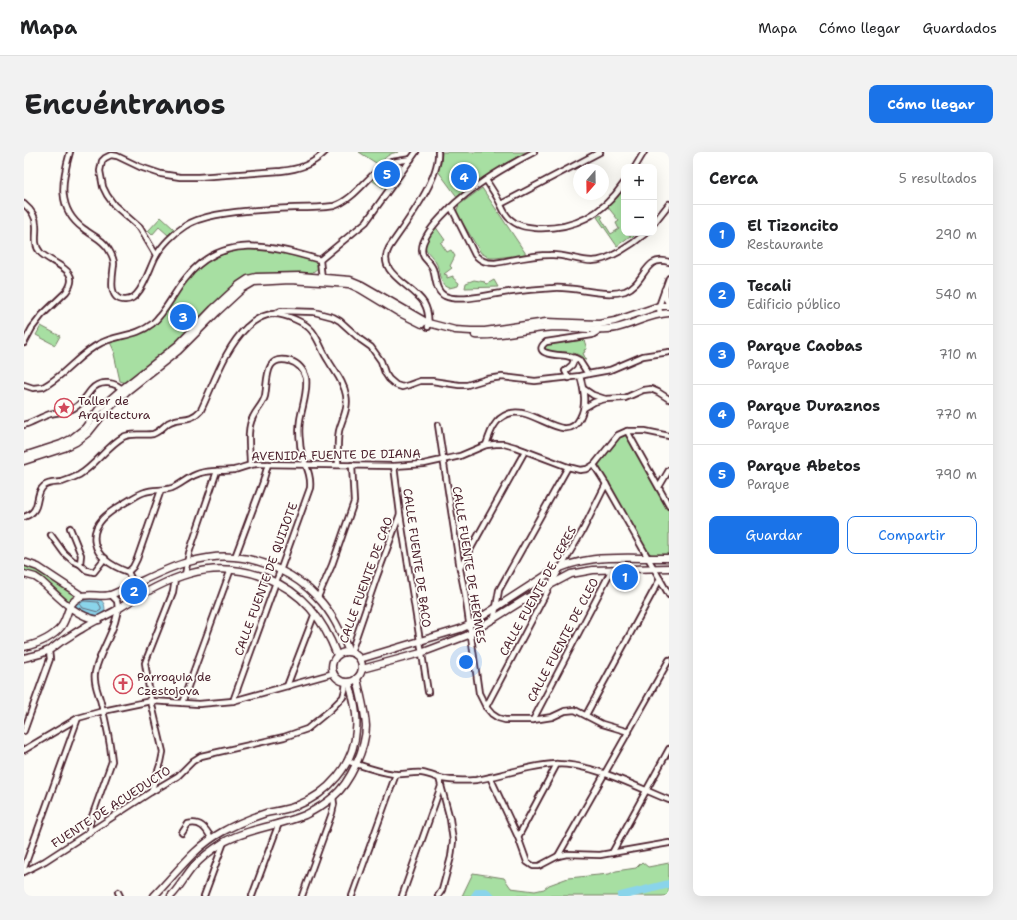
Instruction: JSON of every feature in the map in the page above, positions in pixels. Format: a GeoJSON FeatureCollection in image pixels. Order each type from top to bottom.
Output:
{"type":"FeatureCollection","features":[{"type":"Feature","properties":{"kind":"main road"},"geometry":{"type":"LineString","coordinates":[[24,456],[61,444],[71,439],[84,428],[99,409],[178,351],[204,321],[242,288],[254,282],[322,280],[343,283],[356,287],[398,312],[428,325],[454,333],[486,336],[547,328],[617,328],[648,316],[669,313]]}},
{"type":"Feature","properties":{"kind":"main road"},"geometry":{"type":"LineString","coordinates":[[664,290],[665,296],[669,303]]}},
{"type":"Feature","properties":{"kind":"main road"},"geometry":{"type":"LineString","coordinates":[[599,327],[659,306],[669,306]]}},
{"type":"Feature","properties":{"kind":"main road"},"geometry":{"type":"LineString","coordinates":[[24,461],[64,448],[76,442],[89,432],[124,390]]}},
{"type":"Feature","properties":{"kind":"main road"},"geometry":{"type":"LineString","coordinates":[[24,562],[38,567],[82,596],[100,597],[111,595],[187,562],[205,558],[235,557],[251,560],[281,570],[302,583],[318,597],[334,620],[350,652],[360,659],[362,669],[357,678],[348,682],[339,679],[334,673],[332,665],[338,655],[345,652],[350,652]]}},
{"type":"Feature","properties":{"kind":"main road"},"geometry":{"type":"LineString","coordinates":[[360,659],[469,625],[548,574],[575,561],[597,558],[669,558]]}},
{"type":"Feature","properties":{"kind":"main road"},"geometry":{"type":"LineString","coordinates":[[362,669],[421,653],[470,634],[535,593],[571,574],[593,570],[669,568]]}},
{"type":"Feature","properties":{"kind":"main road"},"geometry":{"type":"LineString","coordinates":[[24,658],[49,651],[140,594],[175,579],[199,570],[232,569],[245,571],[276,582],[306,602],[326,630],[338,655]]}},
{"type":"Feature","properties":{"kind":"main road"},"geometry":{"type":"LineString","coordinates":[[24,574],[35,577],[41,581],[84,616],[99,620]]}},
{"type":"Feature","properties":{"kind":"main road"},"geometry":{"type":"LineString","coordinates":[[24,647],[54,634],[61,626],[70,606],[82,596]]}},
{"type":"Feature","properties":{"kind":"main road"},"geometry":{"type":"LineString","coordinates":[[171,896],[193,867],[203,857],[224,842],[237,836],[304,815],[333,798],[346,782],[356,764],[364,741],[366,727],[357,678]]}},
{"type":"Feature","properties":{"kind":"main road"},"geometry":{"type":"LineString","coordinates":[[154,896],[187,859],[214,836],[249,819],[296,806],[311,799],[329,786],[341,772],[353,747],[356,728],[355,708],[348,682]]}},
{"type":"Feature","properties":{"kind":"main road"},"geometry":{"type":"LineString","coordinates":[[232,826],[231,832],[237,836]]}},
{"type":"Feature","properties":{"kind":"main road"},"geometry":{"type":"LineString","coordinates":[[214,836],[222,837],[224,842]]}},
{"type":"Feature","properties":{"kind":"street"},"geometry":{"type":"LineString","coordinates":[[70,152],[63,178],[65,202],[78,224],[102,241],[108,248],[114,263],[112,288],[114,294],[119,299],[125,301],[136,295],[142,287],[156,255],[171,238],[188,223],[210,216],[241,211],[330,207],[337,205],[356,193],[381,167],[392,162],[411,159]]}},
{"type":"Feature","properties":{"kind":"street"},"geometry":{"type":"LineString","coordinates":[[156,255],[140,228],[114,205],[105,192],[100,171],[100,164],[104,158],[118,156],[133,164],[161,174],[193,177],[294,169],[306,166],[316,161],[326,152]]}},
{"type":"Feature","properties":{"kind":"street"},"geometry":{"type":"LineString","coordinates":[[320,260],[366,222],[416,152]]}},
{"type":"Feature","properties":{"kind":"street"},"geometry":{"type":"LineString","coordinates":[[428,325],[427,311],[423,302],[389,270],[386,264],[386,257],[389,248],[429,187],[437,165],[438,152]]}},
{"type":"Feature","properties":{"kind":"street"},"geometry":{"type":"LineString","coordinates":[[534,152],[495,173],[451,207],[436,221],[425,238],[422,250],[433,270],[440,292],[450,297],[478,298],[554,288],[575,288],[607,294],[618,293],[634,286],[652,263],[660,260],[669,262]]}},
{"type":"Feature","properties":{"kind":"street"},"geometry":{"type":"LineString","coordinates":[[501,204],[600,152]]}},
{"type":"Feature","properties":{"kind":"street"},"geometry":{"type":"LineString","coordinates":[[638,164],[644,152]]}},
{"type":"Feature","properties":{"kind":"street"},"geometry":{"type":"LineString","coordinates":[[392,162],[403,169]]}},
{"type":"Feature","properties":{"kind":"street"},"geometry":{"type":"LineString","coordinates":[[486,180],[510,219],[525,227],[548,229],[565,227],[586,219],[603,207],[621,188]]}},
{"type":"Feature","properties":{"kind":"street"},"geometry":{"type":"LineString","coordinates":[[24,204],[31,211],[36,222],[36,243],[38,249],[43,255],[67,269],[71,281],[66,292],[37,321],[24,344]]}},
{"type":"Feature","properties":{"kind":"street"},"geometry":{"type":"LineString","coordinates":[[657,219],[669,204]]}},
{"type":"Feature","properties":{"kind":"street"},"geometry":{"type":"LineString","coordinates":[[451,207],[475,255],[487,263],[548,255],[569,256],[591,261],[601,260],[609,257],[641,236]]}},
{"type":"Feature","properties":{"kind":"street"},"geometry":{"type":"LineString","coordinates":[[24,385],[33,388],[43,387],[94,347],[103,342],[147,328],[159,317],[182,282],[204,260],[215,253],[236,248],[257,247],[283,250],[320,260]]}},
{"type":"Feature","properties":{"kind":"street"},"geometry":{"type":"LineString","coordinates":[[320,260],[322,280]]}},
{"type":"Feature","properties":{"kind":"street"},"geometry":{"type":"LineString","coordinates":[[660,314],[659,306],[669,278]]}},
{"type":"Feature","properties":{"kind":"street"},"geometry":{"type":"LineString","coordinates":[[24,517],[31,515],[35,510],[40,491],[43,486],[70,479],[80,474],[91,466],[112,444],[124,436],[133,434],[153,434],[168,423],[175,420],[189,419],[196,415],[201,410],[229,350],[237,338],[254,321],[281,310],[314,312],[333,317],[340,321],[371,347],[381,361],[389,379],[402,387],[409,386],[420,381],[467,385],[487,379],[502,377],[535,381],[569,378],[610,370],[643,356],[669,352]]}},
{"type":"Feature","properties":{"kind":"street"},"geometry":{"type":"LineString","coordinates":[[274,314],[292,318],[303,323],[311,330],[342,384],[347,403],[339,432],[338,464]]}},
{"type":"Feature","properties":{"kind":"street"},"geometry":{"type":"LineString","coordinates":[[588,374],[580,360],[575,358],[548,355],[542,349],[543,344],[546,342],[592,335],[599,327]]}},
{"type":"Feature","properties":{"kind":"street"},"geometry":{"type":"LineString","coordinates":[[569,378],[565,371],[572,365],[575,358]]}},
{"type":"Feature","properties":{"kind":"street","name":"CALLE FUENTE DE QUIJOTE"},"geometry":{"type":"LineString","coordinates":[[233,701],[310,488],[311,480],[300,450],[300,422],[306,390],[306,379],[298,365],[286,360],[280,360],[274,363],[266,376],[265,396],[261,407],[254,415],[249,429],[250,464]]}},
{"type":"Feature","properties":{"kind":"street"},"geometry":{"type":"LineString","coordinates":[[486,445],[492,429],[497,421],[502,416],[510,413],[521,413],[535,417],[565,429],[572,428],[578,424],[584,408],[584,389],[580,376]]}},
{"type":"Feature","properties":{"kind":"street"},"geometry":{"type":"LineString","coordinates":[[24,424],[76,407],[85,399],[93,388],[98,385],[111,383],[124,390]]}},
{"type":"Feature","properties":{"kind":"street"},"geometry":{"type":"LineString","coordinates":[[584,389],[593,395],[605,399]]}},
{"type":"Feature","properties":{"kind":"street"},"geometry":{"type":"LineString","coordinates":[[584,408],[594,402],[605,399],[625,398],[643,390],[651,389],[669,399]]}},
{"type":"Feature","properties":{"kind":"street","name":"CALLE FUENTE DE HERMES"},"geometry":{"type":"LineString","coordinates":[[438,425],[460,569],[466,594],[470,634],[479,693],[486,707],[492,714],[505,720],[533,720],[552,717],[571,710],[581,712],[602,724],[629,732]]}},
{"type":"Feature","properties":{"kind":"street"},"geometry":{"type":"LineString","coordinates":[[627,431],[669,506]]}},
{"type":"Feature","properties":{"kind":"street"},"geometry":{"type":"LineString","coordinates":[[669,436],[645,431],[627,431],[618,435],[594,465],[669,595]]}},
{"type":"Feature","properties":{"kind":"street","name":"AVENIDA FUENTE DE DIANA"},"geometry":{"type":"LineString","coordinates":[[128,572],[117,568],[99,552],[95,544],[95,535],[96,528],[100,522],[115,509],[142,492],[161,490],[176,486],[196,474],[204,472],[238,469],[250,464],[338,464],[394,466],[424,464],[443,461],[466,454],[486,445],[504,444],[580,470],[588,469],[594,465]]}},
{"type":"Feature","properties":{"kind":"street"},"geometry":{"type":"LineString","coordinates":[[460,569],[525,451]]}},
{"type":"Feature","properties":{"kind":"street"},"geometry":{"type":"LineString","coordinates":[[235,557],[263,482],[268,464]]}},
{"type":"Feature","properties":{"kind":"street"},"geometry":{"type":"LineString","coordinates":[[318,597],[332,565],[354,502],[352,465]]}},
{"type":"Feature","properties":{"kind":"street","name":"CALLE FUENTE DE BACO"},"geometry":{"type":"LineString","coordinates":[[394,466],[400,514],[428,692]]}},
{"type":"Feature","properties":{"kind":"street"},"geometry":{"type":"LineString","coordinates":[[494,619],[499,590],[568,467]]}},
{"type":"Feature","properties":{"kind":"street"},"geometry":{"type":"LineString","coordinates":[[659,487],[669,470]]}},
{"type":"Feature","properties":{"kind":"street"},"geometry":{"type":"LineString","coordinates":[[185,575],[187,562],[217,471]]}},
{"type":"Feature","properties":{"kind":"street","name":"CALLE FUENTE DE CERES"},"geometry":{"type":"LineString","coordinates":[[486,707],[551,584],[583,530],[606,484]]}},
{"type":"Feature","properties":{"kind":"street"},"geometry":{"type":"LineString","coordinates":[[134,584],[128,572],[133,567],[137,559],[161,490]]}},
{"type":"Feature","properties":{"kind":"street","name":"CALLE FUENTE DE CAO"},"geometry":{"type":"LineString","coordinates":[[350,652],[400,514]]}},
{"type":"Feature","properties":{"kind":"street"},"geometry":{"type":"LineString","coordinates":[[70,528],[81,555],[80,564]]}},
{"type":"Feature","properties":{"kind":"street"},"geometry":{"type":"LineString","coordinates":[[51,535],[64,554],[80,564],[86,570],[94,572],[105,558]]}},
{"type":"Feature","properties":{"kind":"street"},"geometry":{"type":"LineString","coordinates":[[182,703],[232,569]]}},
{"type":"Feature","properties":{"kind":"street","name":"CALLE FUENTE DE CLEO"},"geometry":{"type":"LineString","coordinates":[[533,720],[612,570]]}},
{"type":"Feature","properties":{"kind":"street"},"geometry":{"type":"LineString","coordinates":[[151,792],[163,752],[151,701],[145,663],[173,592],[175,579]]}},
{"type":"Feature","properties":{"kind":"street"},"geometry":{"type":"LineString","coordinates":[[586,715],[660,579]]}},
{"type":"Feature","properties":{"kind":"street"},"geometry":{"type":"LineString","coordinates":[[89,833],[90,822],[112,761],[111,750],[95,678],[95,673],[116,619],[118,608],[117,601],[111,595]]}},
{"type":"Feature","properties":{"kind":"street"},"geometry":{"type":"LineString","coordinates":[[287,686],[315,613]]}},
{"type":"Feature","properties":{"kind":"street"},"geometry":{"type":"LineString","coordinates":[[24,731],[50,658],[49,651]]}},
{"type":"Feature","properties":{"kind":"street"},"geometry":{"type":"LineString","coordinates":[[558,856],[669,660]]}},
{"type":"Feature","properties":{"kind":"street"},"geometry":{"type":"LineString","coordinates":[[24,750],[78,718],[103,711],[151,701],[199,704],[233,701],[334,673]]}},
{"type":"Feature","properties":{"kind":"street","name":"FUENTE DE ACUEDUCTO"},"geometry":{"type":"LineString","coordinates":[[24,872],[45,861],[178,776],[193,761],[201,756],[284,737],[306,729],[330,710],[343,696],[348,682]]}},
{"type":"Feature","properties":{"kind":"street"},"geometry":{"type":"LineString","coordinates":[[24,868],[78,718]]}},
{"type":"Feature","properties":{"kind":"street"},"geometry":{"type":"LineString","coordinates":[[612,853],[669,749]]}},
{"type":"Feature","properties":{"kind":"street"},"geometry":{"type":"LineString","coordinates":[[347,761],[384,772],[396,774],[420,773],[439,778],[464,781],[490,777],[526,768],[557,764],[589,769],[669,800]]}},
{"type":"Feature","properties":{"kind":"street"},"geometry":{"type":"LineString","coordinates":[[518,837],[557,764]]}},
{"type":"Feature","properties":{"kind":"street"},"geometry":{"type":"LineString","coordinates":[[352,896],[396,774]]}},
{"type":"Feature","properties":{"kind":"street"},"geometry":{"type":"LineString","coordinates":[[490,777],[518,837],[527,862],[533,866],[539,866],[558,856],[567,854],[600,855],[669,843]]}},
{"type":"Feature","properties":{"kind":"street"},"geometry":{"type":"LineString","coordinates":[[438,896],[442,890],[451,857],[453,841],[450,819],[439,778]]}},
{"type":"Feature","properties":{"kind":"street"},"geometry":{"type":"LineString","coordinates":[[402,896],[441,786]]}},
{"type":"Feature","properties":{"kind":"street"},"geometry":{"type":"LineString","coordinates":[[302,896],[332,813],[334,804],[333,798]]}},
{"type":"Feature","properties":{"kind":"street"},"geometry":{"type":"LineString","coordinates":[[252,896],[279,823]]}},
{"type":"Feature","properties":{"kind":"street"},"geometry":{"type":"LineString","coordinates":[[182,833],[188,824],[198,824],[214,836]]}},
{"type":"Feature","properties":{"kind":"street"},"geometry":{"type":"LineString","coordinates":[[204,896],[224,842]]}},
{"type":"Feature","properties":{"kind":"green space"},"geometry":{"type":"Polygon","coordinates":[[[359,152],[399,152],[392,153],[379,165],[359,152]]]}},
{"type":"Feature","properties":{"kind":"green space"},"geometry":{"type":"Polygon","coordinates":[[[442,152],[527,152],[504,164],[458,198],[438,171],[441,163],[442,152]]]}},
{"type":"Feature","properties":{"kind":"green space"},"geometry":{"type":"Polygon","coordinates":[[[392,162],[403,169],[388,191],[370,179],[392,162]]]}},
{"type":"Feature","properties":{"kind":"green space"},"geometry":{"type":"Polygon","coordinates":[[[482,188],[526,254],[490,258],[481,253],[456,212],[459,205],[482,188]]]}},
{"type":"Feature","properties":{"kind":"green space"},"geometry":{"type":"Polygon","coordinates":[[[621,191],[621,236],[630,236],[617,246],[597,217],[601,215],[603,217],[601,218],[611,234],[619,229],[616,223],[619,221],[607,206],[621,191]]]}},
{"type":"Feature","properties":{"kind":"green space"},"geometry":{"type":"Polygon","coordinates":[[[161,217],[174,229],[168,235],[159,227],[152,235],[148,231],[161,217]]]}},
{"type":"Feature","properties":{"kind":"green space"},"geometry":{"type":"Polygon","coordinates":[[[435,226],[445,240],[441,243],[447,252],[451,250],[455,256],[450,266],[452,268],[444,274],[447,275],[447,278],[453,276],[453,278],[459,283],[458,286],[449,288],[445,286],[441,280],[434,259],[425,246],[429,235],[435,226]]]}},
{"type":"Feature","properties":{"kind":"green space"},"geometry":{"type":"Polygon","coordinates":[[[249,249],[276,251],[301,257],[318,262],[318,268],[313,272],[306,274],[260,274],[126,383],[120,381],[115,353],[110,342],[138,334],[153,326],[195,271],[203,264],[223,253],[249,249]]]}},
{"type":"Feature","properties":{"kind":"green space"},"geometry":{"type":"Polygon","coordinates":[[[474,280],[485,282],[487,284],[494,280],[498,287],[465,288],[466,283],[474,280]]]}},
{"type":"Feature","properties":{"kind":"green space"},"geometry":{"type":"Polygon","coordinates":[[[41,326],[60,336],[55,345],[36,335],[41,326]]]}},
{"type":"Feature","properties":{"kind":"green space"},"geometry":{"type":"Polygon","coordinates":[[[584,340],[587,349],[584,350],[585,352],[583,353],[586,360],[573,353],[548,351],[545,348],[547,344],[584,340]]]}},
{"type":"Feature","properties":{"kind":"green space"},"geometry":{"type":"Polygon","coordinates":[[[627,435],[669,510],[669,555],[653,555],[647,552],[599,466],[599,463],[619,437],[627,435]]]}},
{"type":"Feature","properties":{"kind":"green space"},"geometry":{"type":"Polygon","coordinates":[[[24,563],[38,568],[81,596],[70,604],[24,573],[24,563]]]}},
{"type":"Feature","properties":{"kind":"green space"},"geometry":{"type":"Polygon","coordinates":[[[642,862],[648,867],[669,863],[669,896],[462,896],[473,873],[504,878],[511,888],[535,891],[544,889],[549,885],[568,878],[609,874],[616,871],[636,868],[642,862]]]}},
{"type":"Feature","properties":{"kind":"water"},"geometry":{"type":"Polygon","coordinates":[[[83,596],[101,600],[105,609],[103,615],[90,615],[71,604],[83,596]]]}},
{"type":"Feature","properties":{"kind":"waterway"},"geometry":{"type":"LineString","coordinates":[[621,896],[669,884]]}},
{"type":"Feature","properties":{"kind":"waterway"},"geometry":{"type":"LineString","coordinates":[[475,896],[478,892],[486,892],[491,896]]}},
{"type":"Feature","properties":{"kind":"place","name":"Parque Abetos"},"geometry":{"type":"Point","coordinates":[387,174]}},
{"type":"Feature","properties":{"kind":"place","name":"Parque Duraznos"},"geometry":{"type":"Point","coordinates":[464,177]}},
{"type":"Feature","properties":{"kind":"place","name":"Parque Caobas"},"geometry":{"type":"Point","coordinates":[183,317]}},
{"type":"Feature","properties":{"kind":"place","name":"Taller de Arquitectura"},"geometry":{"type":"Point","coordinates":[64,408]}},
{"type":"Feature","properties":{"kind":"place","name":"El Tizoncito"},"geometry":{"type":"Point","coordinates":[625,577]}},
{"type":"Feature","properties":{"kind":"place","name":"Tecali"},"geometry":{"type":"Point","coordinates":[134,591]}},
{"type":"Feature","properties":{"kind":"place","name":"Parroquia de Czestojova"},"geometry":{"type":"Point","coordinates":[123,684]}}]}
